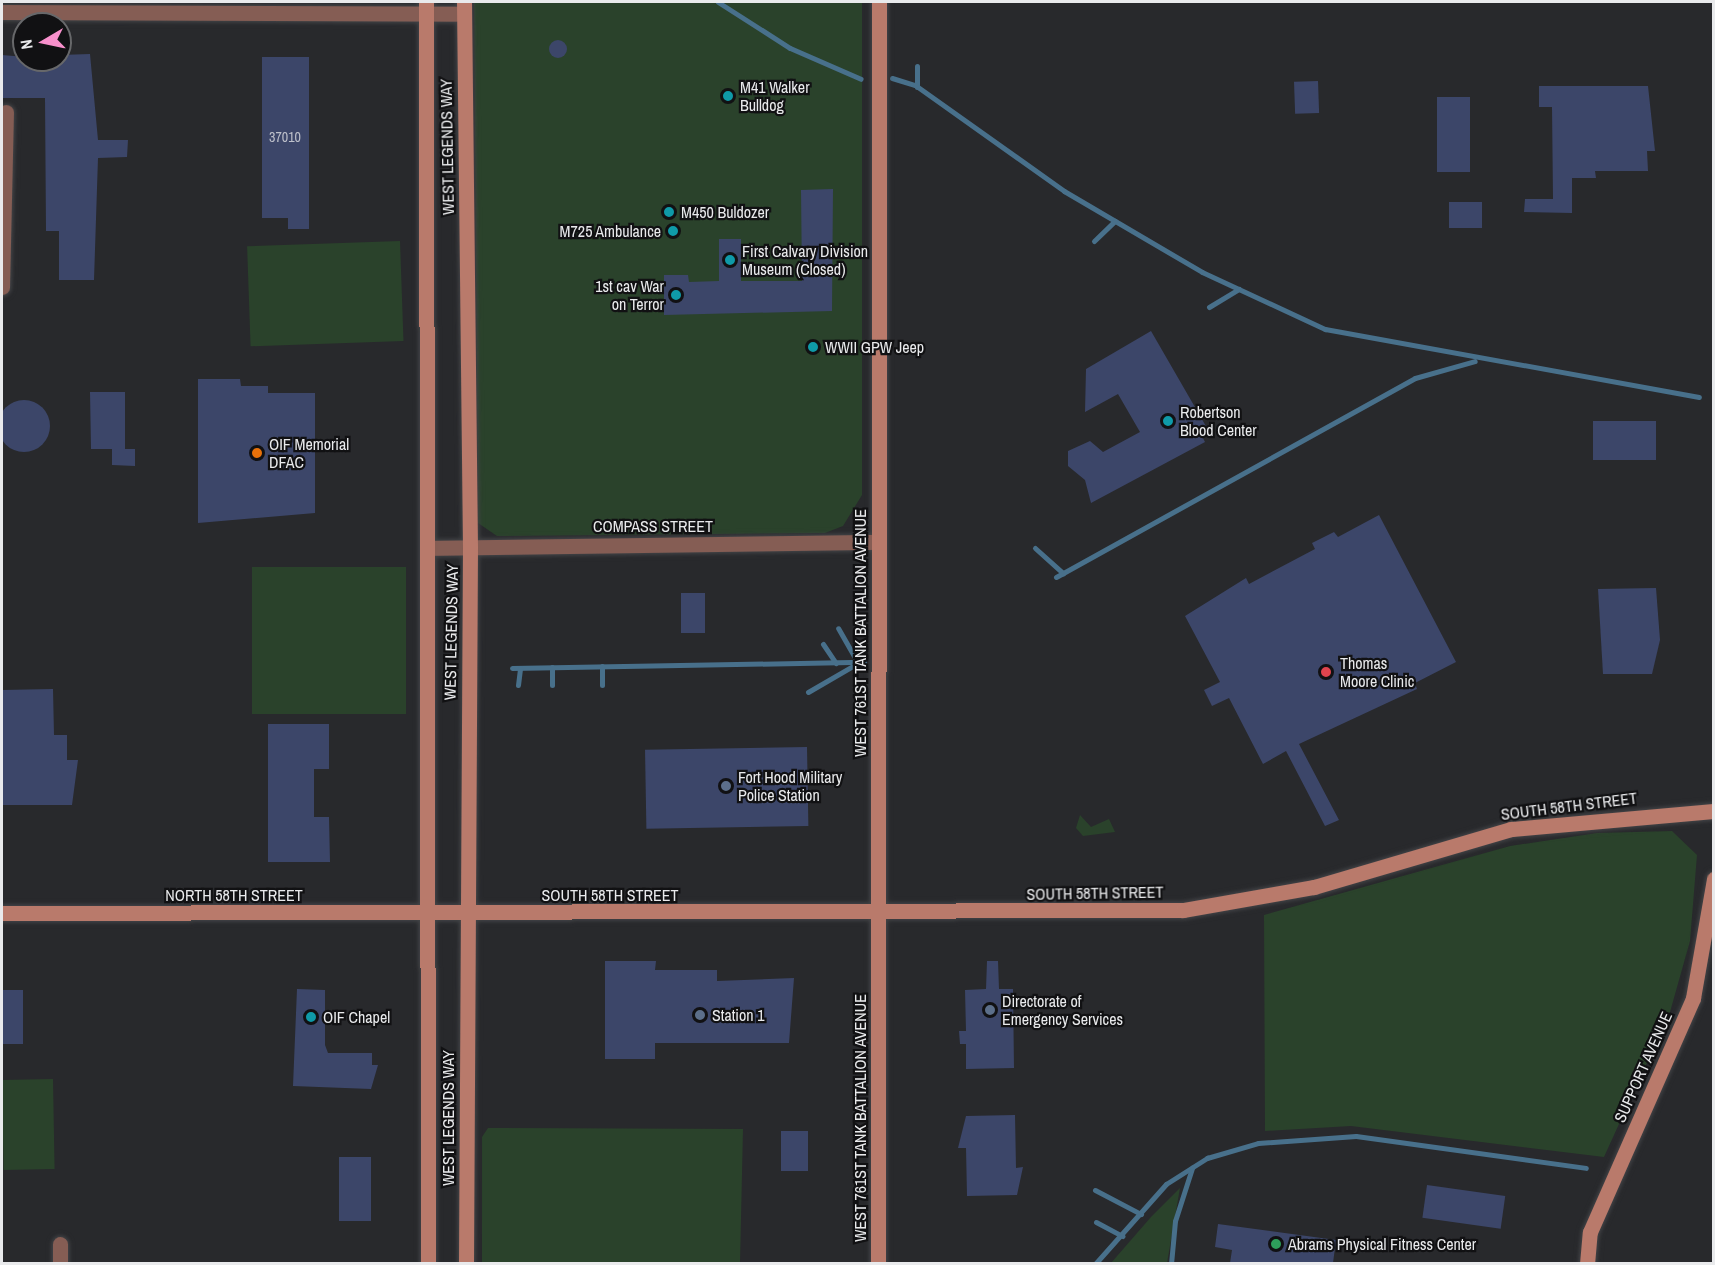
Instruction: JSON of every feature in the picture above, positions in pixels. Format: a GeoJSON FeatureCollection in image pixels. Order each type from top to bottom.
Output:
{"type":"FeatureCollection","features":[{"type":"Feature","properties":{"kind":"street","name":"WEST 761ST TANK BATTALION AVENUE"},"geometry":{"type":"LineString","coordinates":[[878,1263],[879,2]]}},
{"type":"Feature","properties":{"kind":"street","name":"WEST LEGENDS WAY"},"geometry":{"type":"LineString","coordinates":[[426,7],[429,548],[428,1263]]}},
{"type":"Feature","properties":{"kind":"street"},"geometry":{"type":"LineString","coordinates":[[2,12],[464,8]]}},
{"type":"Feature","properties":{"kind":"street","name":"WEST LEGENDS WAY"},"geometry":{"type":"LineString","coordinates":[[464,8],[470,547],[466,914],[466,1263]]}},
{"type":"Feature","properties":{"kind":"street"},"geometry":{"type":"LineString","coordinates":[[2,286],[6,112]]}},
{"type":"Feature","properties":{"kind":"street","name":"COMPASS STREET"},"geometry":{"type":"LineString","coordinates":[[429,548],[877,542]]}},
{"type":"Feature","properties":{"kind":"street","name":"SOUTH 58TH STREET"},"geometry":{"type":"LineString","coordinates":[[466,914],[1183,910],[1314,887],[1511,829],[1713,811]]}},
{"type":"Feature","properties":{"kind":"street","name":"SUPPORT AVENUE"},"geometry":{"type":"LineString","coordinates":[[1587,1263],[1590,1232],[1693,998],[1713,879]]}},
{"type":"Feature","properties":{"kind":"street","name":"NORTH 58TH STREET"},"geometry":{"type":"LineString","coordinates":[[2,913],[466,914]]}},
{"type":"Feature","properties":{"kind":"street"},"geometry":{"type":"LineString","coordinates":[[60,1245],[60,1263]]}},
{"type":"Feature","properties":{"kind":"green space"},"geometry":{"type":"Polygon","coordinates":[[[474,2],[862,2],[862,495],[843,526],[825,533],[497,536],[478,523],[474,2]]]}},
{"type":"Feature","properties":{"kind":"green space"},"geometry":{"type":"Polygon","coordinates":[[[400,241],[403,341],[251,346],[247,246],[400,241]]]}},
{"type":"Feature","properties":{"kind":"green space"},"geometry":{"type":"Polygon","coordinates":[[[252,567],[406,567],[406,714],[252,714],[252,567]]]}},
{"type":"Feature","properties":{"kind":"green space"},"geometry":{"type":"Polygon","coordinates":[[[1080,815],[1091,827],[1109,819],[1115,832],[1083,836],[1076,828],[1080,815]]]}},
{"type":"Feature","properties":{"kind":"green space"},"geometry":{"type":"Polygon","coordinates":[[[1672,831],[1697,855],[1690,941],[1670,1012],[1604,1157],[1351,1126],[1265,1131],[1264,915],[1510,846],[1597,833],[1672,831]]]}},
{"type":"Feature","properties":{"kind":"green space"},"geometry":{"type":"Polygon","coordinates":[[[53,1079],[55,1169],[4,1170],[2,1080],[53,1079]]]}},
{"type":"Feature","properties":{"kind":"green space"},"geometry":{"type":"Polygon","coordinates":[[[488,1128],[743,1129],[740,1263],[482,1263],[482,1137],[488,1128]]]}},
{"type":"Feature","properties":{"kind":"green space"},"geometry":{"type":"Polygon","coordinates":[[[1180,1188],[1167,1263],[1111,1263],[1151,1217],[1180,1188]]]}},
{"type":"Feature","properties":{"kind":"building"},"geometry":{"type":"Polygon","coordinates":[[[554,40],[562,40],[567,45],[565,56],[554,58],[549,53],[549,45],[554,40]]]}},
{"type":"Feature","properties":{"kind":"building"},"geometry":{"type":"Polygon","coordinates":[[[90,54],[98,140],[128,140],[127,157],[98,158],[94,280],[59,280],[59,231],[46,231],[45,98],[2,98],[2,55],[12,56],[12,72],[72,72],[72,55],[90,54]]]}},
{"type":"Feature","properties":{"kind":"building"},"geometry":{"type":"Polygon","coordinates":[[[262,57],[309,57],[309,229],[288,229],[288,218],[262,218],[262,57]]]}},
{"type":"Feature","properties":{"kind":"building"},"geometry":{"type":"Polygon","coordinates":[[[1318,81],[1319,113],[1295,114],[1294,82],[1318,81]]]}},
{"type":"Feature","properties":{"kind":"building"},"geometry":{"type":"Polygon","coordinates":[[[1539,86],[1648,86],[1655,151],[1647,151],[1648,171],[1595,171],[1596,178],[1572,178],[1572,213],[1524,212],[1525,199],[1553,199],[1552,107],[1539,107],[1539,86]]]}},
{"type":"Feature","properties":{"kind":"building"},"geometry":{"type":"Polygon","coordinates":[[[1437,97],[1470,97],[1470,172],[1437,172],[1437,97]]]}},
{"type":"Feature","properties":{"kind":"building"},"geometry":{"type":"Polygon","coordinates":[[[833,189],[832,311],[664,315],[664,275],[688,275],[689,282],[719,281],[719,239],[741,239],[741,281],[802,281],[801,190],[833,189]]]}},
{"type":"Feature","properties":{"kind":"building"},"geometry":{"type":"Polygon","coordinates":[[[1449,202],[1482,202],[1482,228],[1449,228],[1449,202]]]}},
{"type":"Feature","properties":{"kind":"building","name":"Robertson Blood Center"},"geometry":{"type":"Polygon","coordinates":[[[1151,331],[1207,428],[1200,432],[1205,442],[1091,503],[1085,480],[1068,466],[1068,451],[1090,441],[1103,452],[1140,432],[1118,394],[1085,412],[1086,369],[1151,331]]]}},
{"type":"Feature","properties":{"kind":"building","name":"OIF Memorial DFAC"},"geometry":{"type":"Polygon","coordinates":[[[198,379],[240,379],[241,386],[268,386],[268,393],[315,393],[315,513],[198,523],[198,379]]]}},
{"type":"Feature","properties":{"kind":"building"},"geometry":{"type":"Polygon","coordinates":[[[90,392],[125,392],[125,449],[135,449],[135,466],[112,465],[112,449],[91,449],[90,392]]]}},
{"type":"Feature","properties":{"kind":"building"},"geometry":{"type":"Polygon","coordinates":[[[19,400],[29,400],[43,407],[50,426],[43,445],[29,452],[19,452],[9,448],[2,441],[-2,431],[-2,421],[2,411],[9,404],[19,400]]]}},
{"type":"Feature","properties":{"kind":"building"},"geometry":{"type":"Polygon","coordinates":[[[1593,421],[1656,421],[1656,460],[1593,460],[1593,421]]]}},
{"type":"Feature","properties":{"kind":"building","name":"Thomas Moore Clinic"},"geometry":{"type":"Polygon","coordinates":[[[1379,515],[1456,662],[1415,683],[1417,689],[1299,744],[1339,820],[1325,826],[1286,751],[1263,764],[1229,698],[1212,706],[1204,690],[1220,682],[1185,616],[1246,578],[1249,584],[1315,549],[1312,543],[1334,532],[1338,537],[1379,515]]]}},
{"type":"Feature","properties":{"kind":"building"},"geometry":{"type":"Polygon","coordinates":[[[1656,588],[1660,640],[1652,674],[1603,674],[1598,589],[1656,588]]]}},
{"type":"Feature","properties":{"kind":"building"},"geometry":{"type":"Polygon","coordinates":[[[681,593],[705,593],[705,633],[681,633],[681,593]]]}},
{"type":"Feature","properties":{"kind":"building"},"geometry":{"type":"Polygon","coordinates":[[[53,689],[54,735],[67,735],[67,760],[78,760],[72,805],[2,805],[2,690],[53,689]]]}},
{"type":"Feature","properties":{"kind":"building"},"geometry":{"type":"Polygon","coordinates":[[[268,724],[329,724],[329,769],[314,769],[314,817],[329,817],[330,862],[268,862],[268,724]]]}},
{"type":"Feature","properties":{"kind":"building","name":"Fort Hood Military Police Station"},"geometry":{"type":"Polygon","coordinates":[[[807,747],[808,826],[646,829],[645,750],[807,747]]]}},
{"type":"Feature","properties":{"kind":"building","name":"Station 1"},"geometry":{"type":"Polygon","coordinates":[[[605,961],[656,961],[655,970],[717,970],[717,981],[794,978],[789,1043],[655,1043],[655,1059],[605,1059],[605,961]]]}},
{"type":"Feature","properties":{"kind":"building","name":"Directorate of Emergency Services"},"geometry":{"type":"Polygon","coordinates":[[[987,961],[998,961],[999,989],[1013,989],[1014,1068],[966,1069],[966,1044],[960,1044],[959,1031],[966,1031],[965,990],[986,989],[987,961]]]}},
{"type":"Feature","properties":{"kind":"building","name":"OIF Chapel"},"geometry":{"type":"Polygon","coordinates":[[[297,989],[325,990],[325,1045],[328,1053],[372,1053],[372,1065],[378,1065],[371,1089],[293,1086],[297,989]]]}},
{"type":"Feature","properties":{"kind":"building"},"geometry":{"type":"Polygon","coordinates":[[[2,990],[23,990],[23,1044],[2,1044],[2,990]]]}},
{"type":"Feature","properties":{"kind":"building"},"geometry":{"type":"Polygon","coordinates":[[[1015,1115],[1016,1168],[1023,1167],[1017,1195],[967,1196],[966,1148],[958,1148],[966,1116],[1015,1115]]]}},
{"type":"Feature","properties":{"kind":"building"},"geometry":{"type":"Polygon","coordinates":[[[781,1131],[808,1131],[808,1171],[781,1171],[781,1131]]]}},
{"type":"Feature","properties":{"kind":"building"},"geometry":{"type":"Polygon","coordinates":[[[339,1157],[371,1157],[371,1221],[339,1221],[339,1157]]]}},
{"type":"Feature","properties":{"kind":"building"},"geometry":{"type":"Polygon","coordinates":[[[1427,1185],[1505,1196],[1501,1229],[1422,1218],[1427,1185]]]}},
{"type":"Feature","properties":{"kind":"building","name":"Abrams Physical Fitness Center"},"geometry":{"type":"Polygon","coordinates":[[[1218,1224],[1336,1240],[1333,1263],[1230,1263],[1232,1250],[1215,1247],[1218,1224]]]}},
{"type":"Feature","properties":{"kind":"waterway"},"geometry":{"type":"LineString","coordinates":[[718,2],[790,48],[861,79]]}},
{"type":"Feature","properties":{"kind":"waterway"},"geometry":{"type":"LineString","coordinates":[[917,66],[917,87]]}},
{"type":"Feature","properties":{"kind":"waterway"},"geometry":{"type":"LineString","coordinates":[[892,78],[915,85],[1064,191],[1202,272],[1325,329],[1699,397]]}},
{"type":"Feature","properties":{"kind":"waterway"},"geometry":{"type":"LineString","coordinates":[[1094,241],[1115,221]]}},
{"type":"Feature","properties":{"kind":"waterway"},"geometry":{"type":"LineString","coordinates":[[1209,307],[1239,289]]}},
{"type":"Feature","properties":{"kind":"waterway"},"geometry":{"type":"LineString","coordinates":[[1056,577],[1415,378],[1475,361]]}},
{"type":"Feature","properties":{"kind":"waterway"},"geometry":{"type":"LineString","coordinates":[[1035,548],[1063,573]]}},
{"type":"Feature","properties":{"kind":"waterway"},"geometry":{"type":"LineString","coordinates":[[808,692],[858,663],[838,628]]}},
{"type":"Feature","properties":{"kind":"waterway"},"geometry":{"type":"LineString","coordinates":[[823,644],[836,663]]}},
{"type":"Feature","properties":{"kind":"waterway"},"geometry":{"type":"LineString","coordinates":[[512,668],[864,662]]}},
{"type":"Feature","properties":{"kind":"waterway"},"geometry":{"type":"LineString","coordinates":[[602,666],[602,685]]}},
{"type":"Feature","properties":{"kind":"waterway"},"geometry":{"type":"LineString","coordinates":[[552,667],[552,685]]}},
{"type":"Feature","properties":{"kind":"waterway"},"geometry":{"type":"LineString","coordinates":[[518,685],[520,668]]}},
{"type":"Feature","properties":{"kind":"waterway"},"geometry":{"type":"LineString","coordinates":[[1095,1264],[1166,1184],[1207,1158],[1258,1143],[1356,1136],[1586,1168]]}},
{"type":"Feature","properties":{"kind":"waterway"},"geometry":{"type":"LineString","coordinates":[[1171,1264],[1175,1221],[1192,1168]]}},
{"type":"Feature","properties":{"kind":"waterway"},"geometry":{"type":"LineString","coordinates":[[1095,1190],[1141,1214]]}},
{"type":"Feature","properties":{"kind":"waterway"},"geometry":{"type":"LineString","coordinates":[[1096,1222],[1122,1236]]}},
{"type":"Feature","properties":{"kind":"place","name":"M41 Walker Bulldog"},"geometry":{"type":"Point","coordinates":[728,96]}},
{"type":"Feature","properties":{"kind":"place","name":"M450 Buldozer"},"geometry":{"type":"Point","coordinates":[669,212]}},
{"type":"Feature","properties":{"kind":"place","name":"M725 Ambulance"},"geometry":{"type":"Point","coordinates":[673,231]}},
{"type":"Feature","properties":{"kind":"place","name":"First Calvary Division Museum (Closed)"},"geometry":{"type":"Point","coordinates":[730,260]}},
{"type":"Feature","properties":{"kind":"place","name":"1st cav War on Terror"},"geometry":{"type":"Point","coordinates":[676,295]}},
{"type":"Feature","properties":{"kind":"place","name":"WWII GPW Jeep"},"geometry":{"type":"Point","coordinates":[813,347]}},
{"type":"Feature","properties":{"kind":"place","name":"Robertson Blood Center"},"geometry":{"type":"Point","coordinates":[1168,421]}},
{"type":"Feature","properties":{"kind":"place","name":"OIF Memorial DFAC"},"geometry":{"type":"Point","coordinates":[257,453]}},
{"type":"Feature","properties":{"kind":"place","name":"Thomas Moore Clinic"},"geometry":{"type":"Point","coordinates":[1326,672]}},
{"type":"Feature","properties":{"kind":"place","name":"Fort Hood Military Police Station"},"geometry":{"type":"Point","coordinates":[726,786]}},
{"type":"Feature","properties":{"kind":"place","name":"Directorate of Emergency Services"},"geometry":{"type":"Point","coordinates":[990,1010]}},
{"type":"Feature","properties":{"kind":"place","name":"Station 1"},"geometry":{"type":"Point","coordinates":[700,1015]}},
{"type":"Feature","properties":{"kind":"place","name":"OIF Chapel"},"geometry":{"type":"Point","coordinates":[311,1017]}},
{"type":"Feature","properties":{"kind":"place","name":"Abrams Physical Fitness Center"},"geometry":{"type":"Point","coordinates":[1276,1244]}}]}
